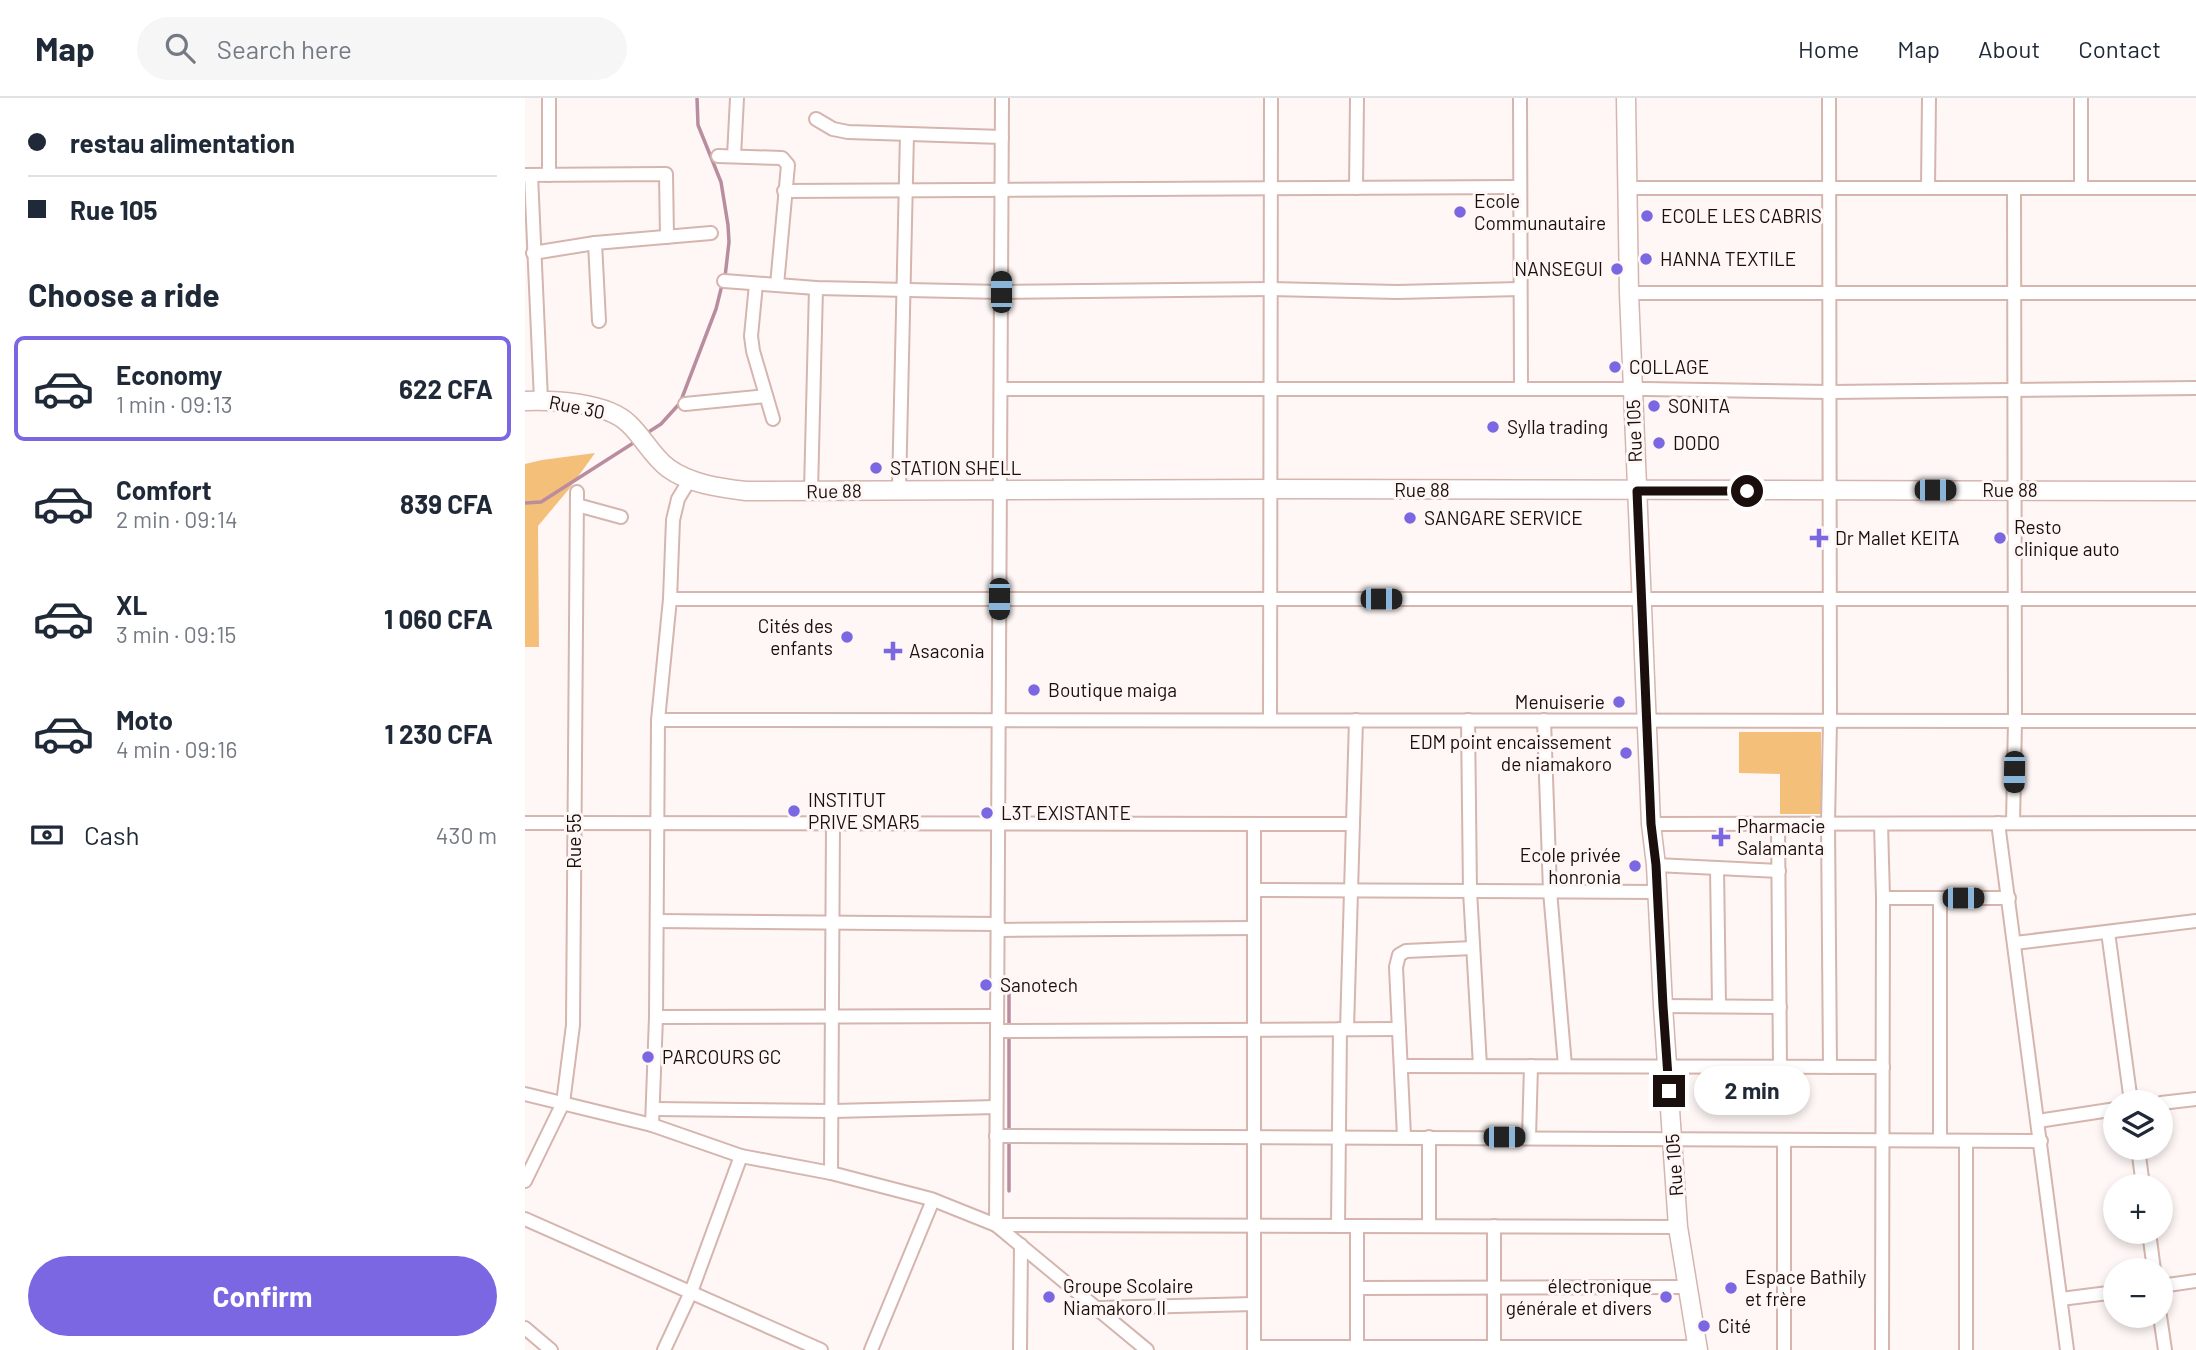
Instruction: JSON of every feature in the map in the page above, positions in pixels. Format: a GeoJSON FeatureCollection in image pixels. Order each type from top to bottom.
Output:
{"type":"FeatureCollection","features":[{"type":"Feature","properties":{"kind":"main road","name":"Rue 105"},"geometry":{"type":"LineString","coordinates":[[1626,98],[1629,293],[1651,824],[1656,865],[1678,1227],[1697,1348]]}},
{"type":"Feature","properties":{"kind":"main road","name":"Rue 30"},"geometry":{"type":"LineString","coordinates":[[533,400],[596,407],[628,422]]}},
{"type":"Feature","properties":{"kind":"main road","name":"Rue 88"},"geometry":{"type":"LineString","coordinates":[[628,422],[669,469],[689,479],[716,487],[746,491],[2196,491]]}},
{"type":"Feature","properties":{"kind":"street"},"geometry":{"type":"LineString","coordinates":[[549,98],[549,175]]}},
{"type":"Feature","properties":{"kind":"street"},"geometry":{"type":"LineString","coordinates":[[734,156],[737,98]]}},
{"type":"Feature","properties":{"kind":"street"},"geometry":{"type":"LineString","coordinates":[[996,1224],[1002,98]]}},
{"type":"Feature","properties":{"kind":"street"},"geometry":{"type":"LineString","coordinates":[[1270,720],[1271,98]]}},
{"type":"Feature","properties":{"kind":"street"},"geometry":{"type":"LineString","coordinates":[[1356,188],[1357,98]]}},
{"type":"Feature","properties":{"kind":"street"},"geometry":{"type":"LineString","coordinates":[[1520,98],[1521,389]]}},
{"type":"Feature","properties":{"kind":"street"},"geometry":{"type":"LineString","coordinates":[[1829,98],[1830,1067]]}},
{"type":"Feature","properties":{"kind":"street"},"geometry":{"type":"LineString","coordinates":[[1928,188],[1929,98]]}},
{"type":"Feature","properties":{"kind":"street"},"geometry":{"type":"LineString","coordinates":[[2081,98],[2081,188]]}},
{"type":"Feature","properties":{"kind":"street"},"geometry":{"type":"LineString","coordinates":[[817,118],[833,129],[848,132],[1002,137]]}},
{"type":"Feature","properties":{"kind":"street"},"geometry":{"type":"LineString","coordinates":[[899,490],[907,134]]}},
{"type":"Feature","properties":{"kind":"street"},"geometry":{"type":"LineString","coordinates":[[718,156],[782,158],[788,165],[777,285]]}},
{"type":"Feature","properties":{"kind":"street"},"geometry":{"type":"LineString","coordinates":[[533,400],[533,253],[528,175],[666,174],[667,237]]}},
{"type":"Feature","properties":{"kind":"street"},"geometry":{"type":"LineString","coordinates":[[784,191],[1520,187]]}},
{"type":"Feature","properties":{"kind":"street"},"geometry":{"type":"LineString","coordinates":[[1627,188],[2196,188]]}},
{"type":"Feature","properties":{"kind":"street"},"geometry":{"type":"LineString","coordinates":[[2013,823],[2014,188]]}},
{"type":"Feature","properties":{"kind":"street"},"geometry":{"type":"LineString","coordinates":[[533,253],[595,243],[711,233]]}},
{"type":"Feature","properties":{"kind":"street"},"geometry":{"type":"LineString","coordinates":[[595,243],[599,321]]}},
{"type":"Feature","properties":{"kind":"street"},"geometry":{"type":"LineString","coordinates":[[724,282],[816,288],[1001,292],[1271,289],[1397,292],[1520,289]]}},
{"type":"Feature","properties":{"kind":"street"},"geometry":{"type":"LineString","coordinates":[[756,284],[751,336],[773,419]]}},
{"type":"Feature","properties":{"kind":"street"},"geometry":{"type":"LineString","coordinates":[[811,491],[816,288]]}},
{"type":"Feature","properties":{"kind":"street"},"geometry":{"type":"LineString","coordinates":[[1629,293],[2196,293]]}},
{"type":"Feature","properties":{"kind":"street"},"geometry":{"type":"LineString","coordinates":[[1001,389],[1633,389],[1830,392],[2196,388]]}},
{"type":"Feature","properties":{"kind":"street"},"geometry":{"type":"LineString","coordinates":[[685,404],[766,396]]}},
{"type":"Feature","properties":{"kind":"street"},"geometry":{"type":"LineString","coordinates":[[652,1125],[656,1017],[658,720],[670,599],[673,520],[678,499],[689,479]]}},
{"type":"Feature","properties":{"kind":"street","name":"Rue 55"},"geometry":{"type":"LineString","coordinates":[[525,1181],[563,1104],[573,1025],[577,498],[621,517]]}},
{"type":"Feature","properties":{"kind":"street"},"geometry":{"type":"LineString","coordinates":[[670,599],[2196,598]]}},
{"type":"Feature","properties":{"kind":"street"},"geometry":{"type":"LineString","coordinates":[[658,720],[2196,721]]}},
{"type":"Feature","properties":{"kind":"street"},"geometry":{"type":"LineString","coordinates":[[1338,1226],[1356,720]]}},
{"type":"Feature","properties":{"kind":"street"},"geometry":{"type":"LineString","coordinates":[[1468,720],[1469,891],[1480,1066]]}},
{"type":"Feature","properties":{"kind":"street"},"geometry":{"type":"LineString","coordinates":[[1544,720],[1550,891],[1566,1066]]}},
{"type":"Feature","properties":{"kind":"street"},"geometry":{"type":"LineString","coordinates":[[525,823],[1353,824]]}},
{"type":"Feature","properties":{"kind":"street"},"geometry":{"type":"LineString","coordinates":[[831,1173],[834,1018],[833,823]]}},
{"type":"Feature","properties":{"kind":"street"},"geometry":{"type":"LineString","coordinates":[[1998,823],[2067,1350]]}},
{"type":"Feature","properties":{"kind":"street"},"geometry":{"type":"LineString","coordinates":[[1651,824],[2196,823]]}},
{"type":"Feature","properties":{"kind":"street"},"geometry":{"type":"LineString","coordinates":[[1254,824],[1254,1349],[1697,1348]]}},
{"type":"Feature","properties":{"kind":"street"},"geometry":{"type":"LineString","coordinates":[[1778,824],[1780,1067]]}},
{"type":"Feature","properties":{"kind":"street"},"geometry":{"type":"LineString","coordinates":[[1881,824],[1882,1350]]}},
{"type":"Feature","properties":{"kind":"street"},"geometry":{"type":"LineString","coordinates":[[1656,865],[1779,871]]}},
{"type":"Feature","properties":{"kind":"street"},"geometry":{"type":"LineString","coordinates":[[1717,868],[1719,1006]]}},
{"type":"Feature","properties":{"kind":"street"},"geometry":{"type":"LineString","coordinates":[[1254,890],[1657,892]]}},
{"type":"Feature","properties":{"kind":"street"},"geometry":{"type":"LineString","coordinates":[[1883,898],[2009,898]]}},
{"type":"Feature","properties":{"kind":"street"},"geometry":{"type":"LineString","coordinates":[[1940,898],[1940,1140]]}},
{"type":"Feature","properties":{"kind":"street"},"geometry":{"type":"LineString","coordinates":[[657,921],[1254,928]]}},
{"type":"Feature","properties":{"kind":"street"},"geometry":{"type":"LineString","coordinates":[[2015,943],[2196,921]]}},
{"type":"Feature","properties":{"kind":"street"},"geometry":{"type":"LineString","coordinates":[[2108,932],[2129,1090]]}},
{"type":"Feature","properties":{"kind":"street"},"geometry":{"type":"LineString","coordinates":[[1404,1136],[1396,967],[1399,955],[1406,951],[1473,948]]}},
{"type":"Feature","properties":{"kind":"street"},"geometry":{"type":"LineString","coordinates":[[1663,1006],[1780,1007]]}},
{"type":"Feature","properties":{"kind":"street"},"geometry":{"type":"LineString","coordinates":[[656,1017],[997,1016]]}},
{"type":"Feature","properties":{"kind":"street"},"geometry":{"type":"LineString","coordinates":[[997,1031],[1399,1029]]}},
{"type":"Feature","properties":{"kind":"street"},"geometry":{"type":"LineString","coordinates":[[1401,1066],[1883,1067]]}},
{"type":"Feature","properties":{"kind":"street"},"geometry":{"type":"LineString","coordinates":[[1529,1137],[1531,1066]]}},
{"type":"Feature","properties":{"kind":"street"},"geometry":{"type":"LineString","coordinates":[[525,1094],[652,1125],[741,1156],[831,1173],[933,1200],[996,1224],[1147,1350]]}},
{"type":"Feature","properties":{"kind":"street"},"geometry":{"type":"LineString","coordinates":[[2173,1102],[2196,1099]]}},
{"type":"Feature","properties":{"kind":"street"},"geometry":{"type":"LineString","coordinates":[[654,1109],[833,1111],[996,1107]]}},
{"type":"Feature","properties":{"kind":"street"},"geometry":{"type":"LineString","coordinates":[[2038,1121],[2103,1111]]}},
{"type":"Feature","properties":{"kind":"street"},"geometry":{"type":"LineString","coordinates":[[996,1136],[2041,1141]]}},
{"type":"Feature","properties":{"kind":"street"},"geometry":{"type":"LineString","coordinates":[[1429,1137],[1429,1226]]}},
{"type":"Feature","properties":{"kind":"street"},"geometry":{"type":"LineString","coordinates":[[1784,1140],[1784,1350]]}},
{"type":"Feature","properties":{"kind":"street"},"geometry":{"type":"LineString","coordinates":[[1966,1141],[1966,1350]]}},
{"type":"Feature","properties":{"kind":"street"},"geometry":{"type":"LineString","coordinates":[[664,1350],[691,1292],[741,1156]]}},
{"type":"Feature","properties":{"kind":"street"},"geometry":{"type":"LineString","coordinates":[[871,1350],[933,1200]]}},
{"type":"Feature","properties":{"kind":"street"},"geometry":{"type":"LineString","coordinates":[[525,1219],[821,1350]]}},
{"type":"Feature","properties":{"kind":"street"},"geometry":{"type":"LineString","coordinates":[[996,1224],[1678,1227]]}},
{"type":"Feature","properties":{"kind":"street"},"geometry":{"type":"LineString","coordinates":[[1357,1226],[1357,1349]]}},
{"type":"Feature","properties":{"kind":"street"},"geometry":{"type":"LineString","coordinates":[[1494,1226],[1494,1347]]}},
{"type":"Feature","properties":{"kind":"street"},"geometry":{"type":"LineString","coordinates":[[1020,1350],[1021,1245]]}},
{"type":"Feature","properties":{"kind":"street"},"geometry":{"type":"LineString","coordinates":[[2173,1284],[2196,1281]]}},
{"type":"Feature","properties":{"kind":"street"},"geometry":{"type":"LineString","coordinates":[[1358,1288],[1686,1287]]}},
{"type":"Feature","properties":{"kind":"street"},"geometry":{"type":"LineString","coordinates":[[2061,1299],[2103,1294]]}},
{"type":"Feature","properties":{"kind":"street"},"geometry":{"type":"LineString","coordinates":[[1097,1308],[1254,1304]]}},
{"type":"Feature","properties":{"kind":"street"},"geometry":{"type":"LineString","coordinates":[[525,1328],[551,1350]]}},
{"type":"Feature","properties":{"kind":"street"},"geometry":{"type":"LineString","coordinates":[[2162,1328],[2165,1350]]}},
{"type":"Feature","properties":{"kind":"shaded area"},"geometry":{"type":"Polygon","coordinates":[[[595,453],[538,526],[539,647],[525,647],[525,464],[595,453]]]}},
{"type":"Feature","properties":{"kind":"shaded area"},"geometry":{"type":"Polygon","coordinates":[[[1739,732],[1821,732],[1821,814],[1780,814],[1780,774],[1739,773],[1739,732]]]}},
{"type":"Feature","properties":{"kind":"waterway"},"geometry":{"type":"LineString","coordinates":[[697,98],[698,125],[721,182],[728,225],[725,277]]}},
{"type":"Feature","properties":{"kind":"waterway"},"geometry":{"type":"LineString","coordinates":[[647,433],[661,424],[680,403],[716,309],[722,285]]}},
{"type":"Feature","properties":{"kind":"waterway"},"geometry":{"type":"LineString","coordinates":[[525,503],[541,502],[638,440]]}},
{"type":"Feature","properties":{"kind":"waterway"},"geometry":{"type":"LineString","coordinates":[[1009,989],[1009,1191]]}},
{"type":"Feature","properties":{"kind":"place","name":"Ecole Communautaire"},"geometry":{"type":"Point","coordinates":[1460,212]}},
{"type":"Feature","properties":{"kind":"place","name":"ECOLE LES CABRIS"},"geometry":{"type":"Point","coordinates":[1647,216]}},
{"type":"Feature","properties":{"kind":"place","name":"HANNA TEXTILE"},"geometry":{"type":"Point","coordinates":[1646,259]}},
{"type":"Feature","properties":{"kind":"place","name":"NANSEGUI"},"geometry":{"type":"Point","coordinates":[1617,269]}},
{"type":"Feature","properties":{"kind":"place","name":"COLLAGE"},"geometry":{"type":"Point","coordinates":[1615,367]}},
{"type":"Feature","properties":{"kind":"place","name":"SONITA"},"geometry":{"type":"Point","coordinates":[1654,406]}},
{"type":"Feature","properties":{"kind":"place","name":"Sylla trading"},"geometry":{"type":"Point","coordinates":[1493,427]}},
{"type":"Feature","properties":{"kind":"place","name":"DODO"},"geometry":{"type":"Point","coordinates":[1659,443]}},
{"type":"Feature","properties":{"kind":"place","name":"STATION SHELL"},"geometry":{"type":"Point","coordinates":[876,468]}},
{"type":"Feature","properties":{"kind":"place","name":"SANGARE SERVICE"},"geometry":{"type":"Point","coordinates":[1410,518]}},
{"type":"Feature","properties":{"kind":"place","name":"Dr Mallet KEITA"},"geometry":{"type":"Point","coordinates":[1819,538]}},
{"type":"Feature","properties":{"kind":"place","name":"Resto clinique auto"},"geometry":{"type":"Point","coordinates":[2000,538]}},
{"type":"Feature","properties":{"kind":"place","name":"Cités des enfants"},"geometry":{"type":"Point","coordinates":[847,637]}},
{"type":"Feature","properties":{"kind":"place","name":"Asaconia"},"geometry":{"type":"Point","coordinates":[893,651]}},
{"type":"Feature","properties":{"kind":"place","name":"Boutique maiga"},"geometry":{"type":"Point","coordinates":[1034,690]}},
{"type":"Feature","properties":{"kind":"place","name":"Menuiserie"},"geometry":{"type":"Point","coordinates":[1619,702]}},
{"type":"Feature","properties":{"kind":"place","name":"EDM point encaissement de niamakoro"},"geometry":{"type":"Point","coordinates":[1626,753]}},
{"type":"Feature","properties":{"kind":"place","name":"INSTITUT PRIVE SMAR5"},"geometry":{"type":"Point","coordinates":[794,811]}},
{"type":"Feature","properties":{"kind":"place","name":"L3T EXISTANTE"},"geometry":{"type":"Point","coordinates":[987,813]}},
{"type":"Feature","properties":{"kind":"place","name":"Pharmacie Salamanta"},"geometry":{"type":"Point","coordinates":[1721,837]}},
{"type":"Feature","properties":{"kind":"place","name":"Ecole privée honronia"},"geometry":{"type":"Point","coordinates":[1635,866]}},
{"type":"Feature","properties":{"kind":"place","name":"Sanotech"},"geometry":{"type":"Point","coordinates":[986,985]}},
{"type":"Feature","properties":{"kind":"place","name":"PARCOURS GC"},"geometry":{"type":"Point","coordinates":[648,1057]}},
{"type":"Feature","properties":{"kind":"place","name":"Espace Bathily et frère"},"geometry":{"type":"Point","coordinates":[1731,1288]}},
{"type":"Feature","properties":{"kind":"place","name":"Groupe Scolaire Niamakoro II"},"geometry":{"type":"Point","coordinates":[1049,1297]}},
{"type":"Feature","properties":{"kind":"place","name":"électronique générale et divers"},"geometry":{"type":"Point","coordinates":[1666,1297]}},
{"type":"Feature","properties":{"kind":"place","name":"Cité"},"geometry":{"type":"Point","coordinates":[1704,1326]}},
{"type":"Feature","properties":{"kind":"route"},"geometry":{"type":"LineString","coordinates":[[1669,1091],[1656,865],[1651,824],[1637,491],[1747,491]]}}]}
